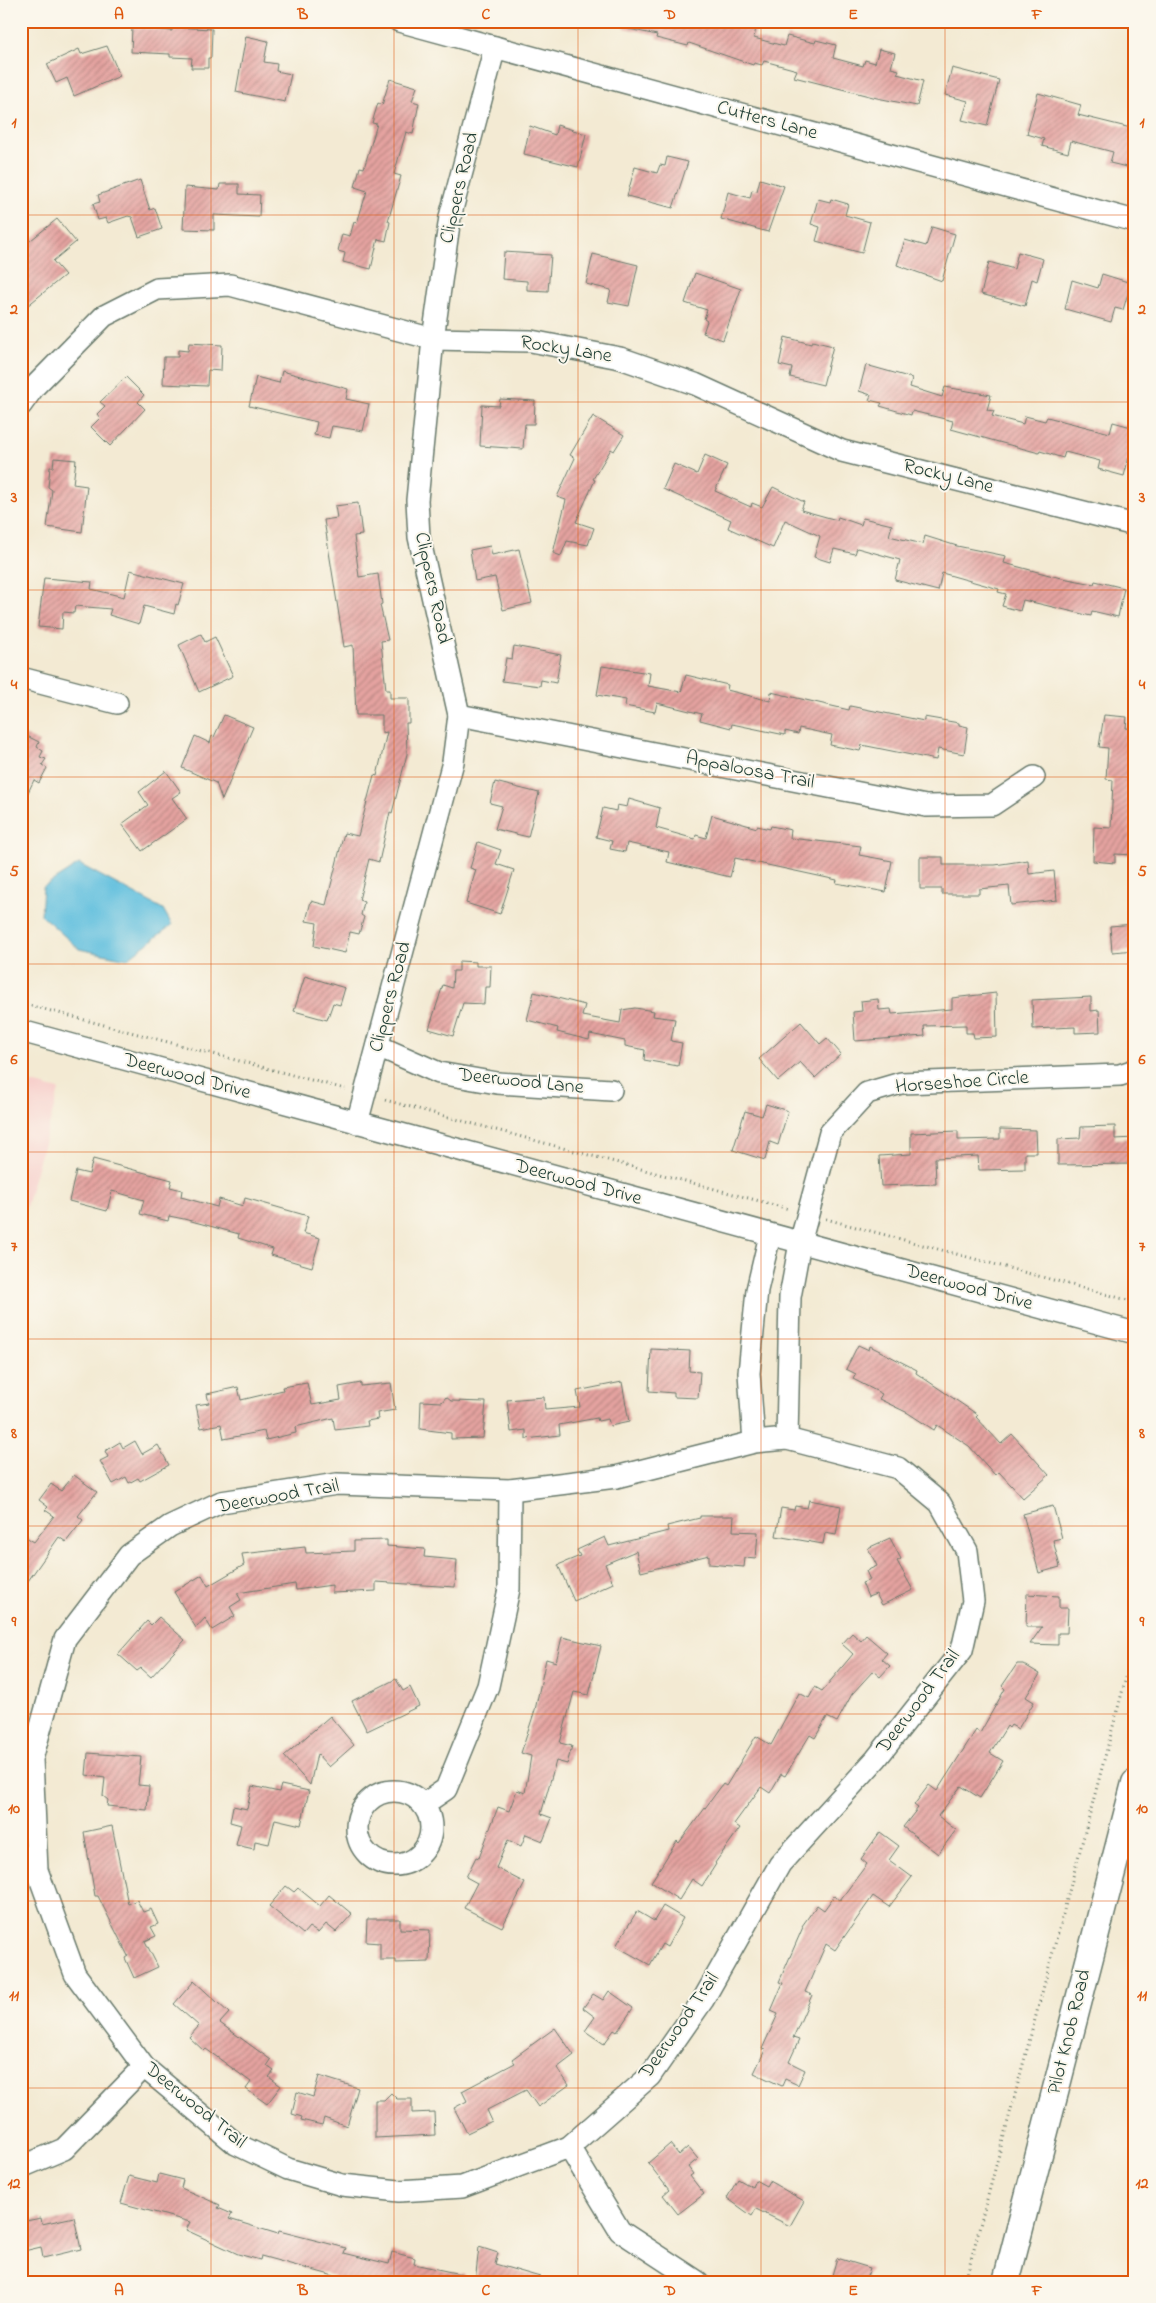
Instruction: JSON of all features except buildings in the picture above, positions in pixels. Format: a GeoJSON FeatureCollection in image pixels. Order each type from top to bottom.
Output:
{"type":"FeatureCollection","features":[{"type":"Feature","properties":{"kind":"main road","name":"Pilot Knob Road"},"geometry":{"type":"LineString","coordinates":[[1006,2282],[1135,1783]]}},
{"type":"Feature","properties":{"kind":"street","name":"Cutters Lane"},"geometry":{"type":"LineString","coordinates":[[399,21],[1135,221]]}},
{"type":"Feature","properties":{"kind":"street","name":"Clippers Road"},"geometry":{"type":"LineString","coordinates":[[357,1123],[453,762],[459,714],[419,537],[417,500],[433,339],[450,217],[495,47]]}},
{"type":"Feature","properties":{"kind":"street","name":"Rocky Lane"},"geometry":{"type":"LineString","coordinates":[[21,405],[34,387],[104,316],[157,289],[230,285],[433,339],[531,341],[620,358],[696,384],[842,451],[1135,525]]}},
{"type":"Feature","properties":{"kind":"street"},"geometry":{"type":"LineString","coordinates":[[21,678],[117,703]]}},
{"type":"Feature","properties":{"kind":"street","name":"Appaloosa Trail"},"geometry":{"type":"LineString","coordinates":[[459,714],[926,806],[992,805],[1034,777]]}},
{"type":"Feature","properties":{"kind":"street","name":"Deerwood Drive"},"geometry":{"type":"LineString","coordinates":[[21,1031],[1135,1333]]}},
{"type":"Feature","properties":{"kind":"street","name":"Deerwood Lane"},"geometry":{"type":"LineString","coordinates":[[378,1046],[439,1073],[497,1083],[611,1090]]}},
{"type":"Feature","properties":{"kind":"street","name":"Horseshoe Circle"},"geometry":{"type":"LineString","coordinates":[[800,1243],[830,1133],[867,1093],[901,1083],[1120,1075],[1135,1070]]}},
{"type":"Feature","properties":{"kind":"street"},"geometry":{"type":"LineString","coordinates":[[754,1442],[750,1373],[756,1290],[770,1234]]}},
{"type":"Feature","properties":{"kind":"street"},"geometry":{"type":"LineString","coordinates":[[787,1438],[790,1297],[800,1243]]}},
{"type":"Feature","properties":{"kind":"street","name":"Deerwood Trail"},"geometry":{"type":"LineString","coordinates":[[787,1438],[898,1468],[940,1503],[968,1551],[973,1601],[962,1650],[876,1759],[780,1864],[703,2000],[650,2076],[569,2147],[462,2187],[400,2191],[342,2186],[288,2169],[236,2144],[144,2067],[75,1974],[37,1870],[32,1759],[66,1639],[130,1554],[170,1526],[221,1502],[337,1484],[510,1490],[616,1477],[754,1442],[787,1438]]}},
{"type":"Feature","properties":{"kind":"street"},"geometry":{"type":"LineString","coordinates":[[424,1804],[446,1789],[488,1686],[509,1589],[510,1490]]}},
{"type":"Feature","properties":{"kind":"street"},"geometry":{"type":"LineString","coordinates":[[21,2164],[26,2165],[64,2149],[144,2067]]}},
{"type":"Feature","properties":{"kind":"street"},"geometry":{"type":"LineString","coordinates":[[569,2147],[620,2231],[698,2282]]}},
{"type":"Feature","properties":{"kind":"path"},"geometry":{"type":"LineString","coordinates":[[21,1003],[1135,1302]]}},
{"type":"Feature","properties":{"kind":"path"},"geometry":{"type":"LineString","coordinates":[[965,2282],[1135,1644]]}},
{"type":"Feature","properties":{"kind":"shaded area"},"geometry":{"type":"Polygon","coordinates":[[[21,1080],[59,1090],[21,1224],[21,1080]]]}},
{"type":"Feature","properties":{"kind":"water"},"geometry":{"type":"Polygon","coordinates":[[[79,864],[163,909],[172,925],[127,959],[79,949],[41,915],[43,887],[79,864]]]}}]}
